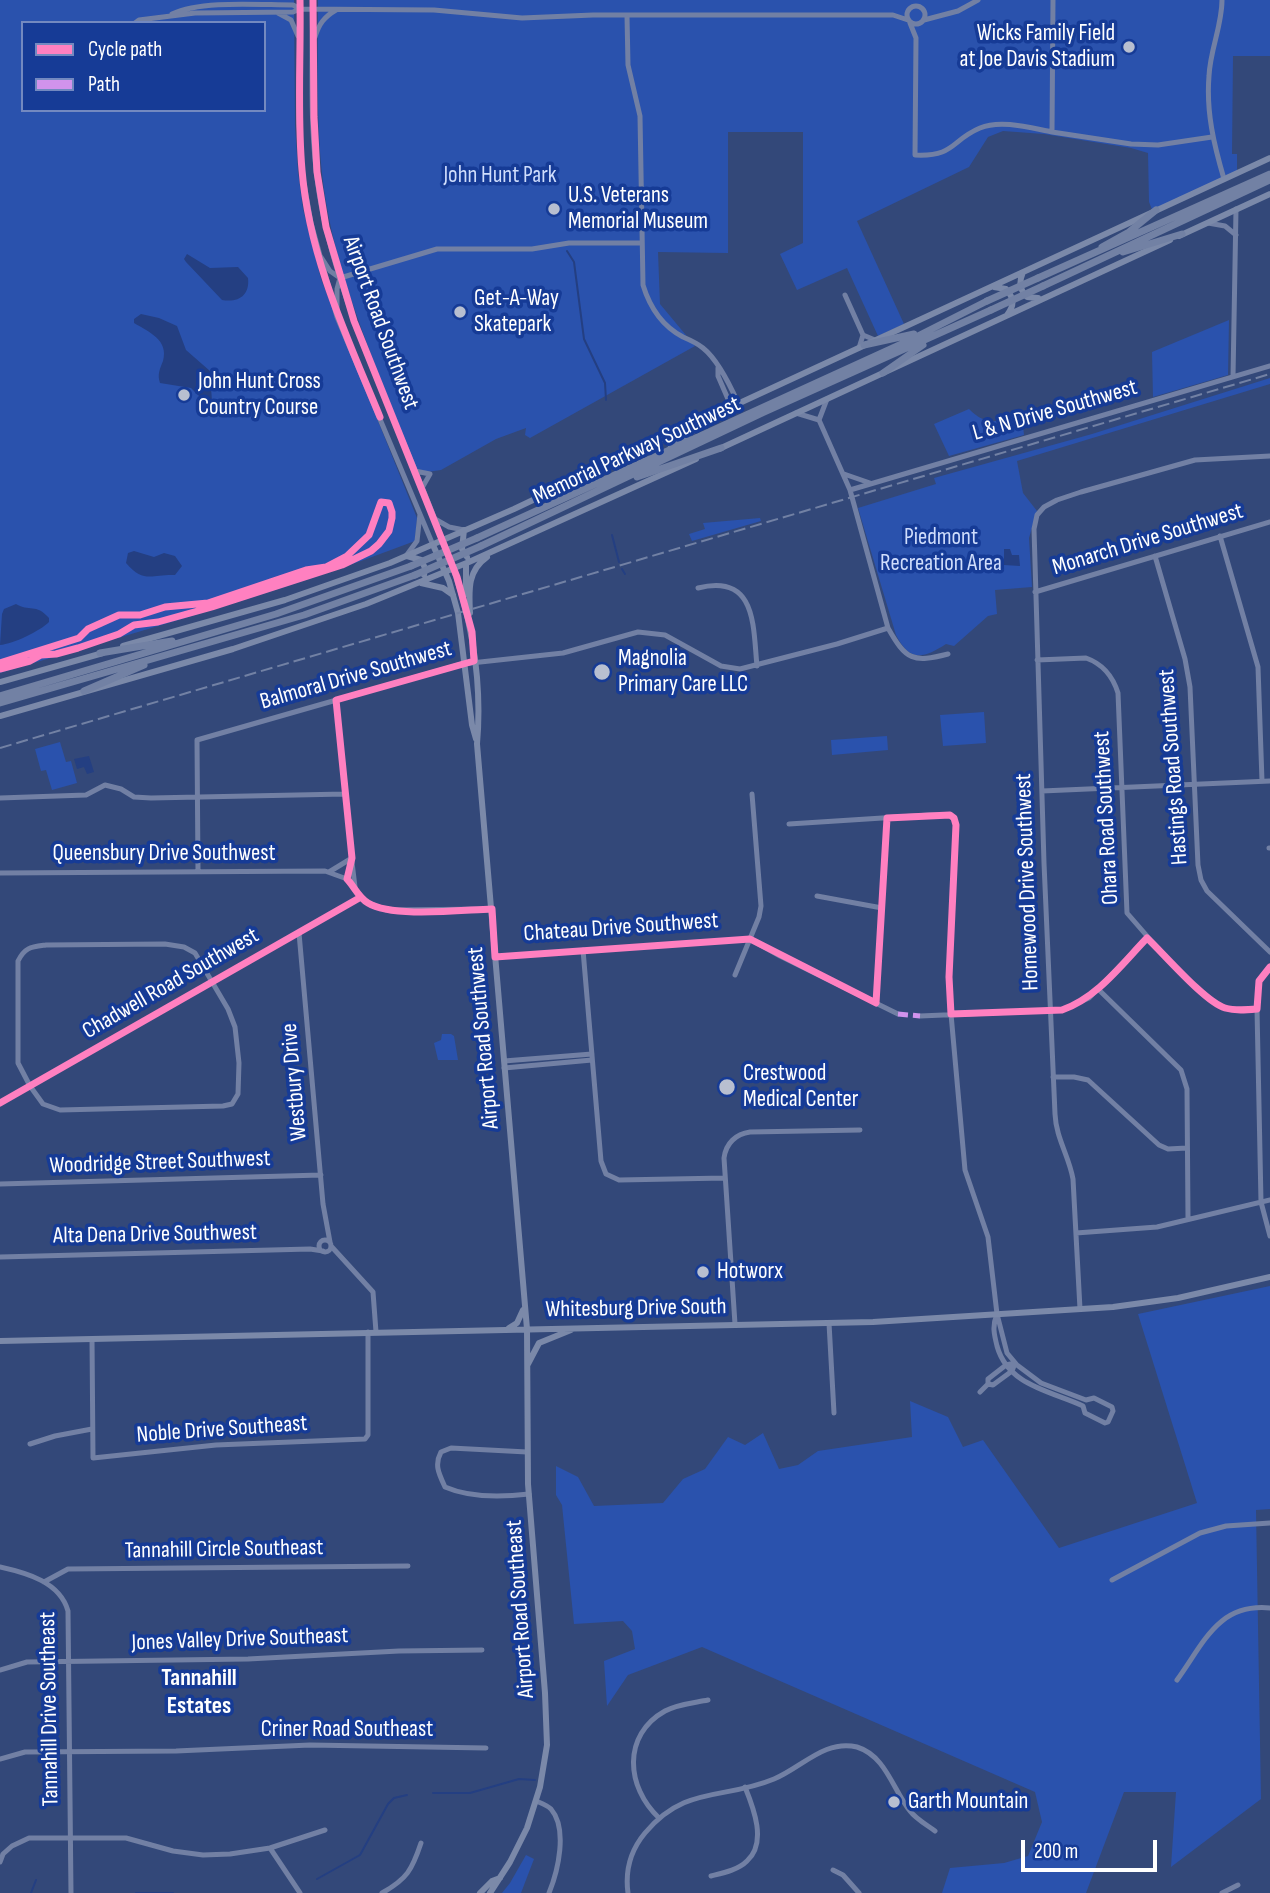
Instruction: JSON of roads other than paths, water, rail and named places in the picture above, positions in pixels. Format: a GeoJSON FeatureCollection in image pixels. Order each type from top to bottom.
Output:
{"type":"FeatureCollection","features":[{"type":"Feature","properties":{"kind":"highway","name":"Memorial Parkway Southwest"},"geometry":{"type":"LineString","coordinates":[[0,703],[294,618],[415,575],[656,455],[906,342],[987,301],[1270,174]]}},
{"type":"Feature","properties":{"kind":"highway","name":"Memorial Parkway Southwest"},"geometry":{"type":"LineString","coordinates":[[0,696],[341,593],[479,542],[626,479],[764,412],[938,335],[1270,180]]}},
{"type":"Feature","properties":{"kind":"highway"},"geometry":{"type":"LineString","coordinates":[[1090,254],[1129,232],[1156,210]]}},
{"type":"Feature","properties":{"kind":"highway"},"geometry":{"type":"LineString","coordinates":[[1112,254],[1182,234]]}},
{"type":"Feature","properties":{"kind":"highway"},"geometry":{"type":"LineString","coordinates":[[862,346],[931,328]]}},
{"type":"Feature","properties":{"kind":"highway"},"geometry":{"type":"LineString","coordinates":[[883,373],[938,335]]}},
{"type":"Feature","properties":{"kind":"highway"},"geometry":{"type":"LineString","coordinates":[[656,455],[720,412]]}},
{"type":"Feature","properties":{"kind":"highway"},"geometry":{"type":"LineString","coordinates":[[626,479],[649,474],[721,448]]}},
{"type":"Feature","properties":{"kind":"highway"},"geometry":{"type":"LineString","coordinates":[[100,653],[203,634]]}},
{"type":"Feature","properties":{"kind":"highway"},"geometry":{"type":"LineString","coordinates":[[84,691],[189,648]]}},
{"type":"Feature","properties":{"kind":"main road"},"geometry":{"type":"LineString","coordinates":[[0,681],[285,600],[443,541],[1270,158]]}},
{"type":"Feature","properties":{"kind":"main road"},"geometry":{"type":"LineString","coordinates":[[0,716],[301,628],[454,569],[1270,194]]}},
{"type":"Feature","properties":{"kind":"main road"},"geometry":{"type":"LineString","coordinates":[[1023,272],[1019,282],[1023,293],[1031,299],[1045,298]]}},
{"type":"Feature","properties":{"kind":"main road"},"geometry":{"type":"LineString","coordinates":[[990,287],[1001,287],[1010,293],[1013,304],[1006,316]]}},
{"type":"Feature","properties":{"kind":"main road"},"geometry":{"type":"LineString","coordinates":[[464,530],[462,549],[465,556],[476,559]]}},
{"type":"Feature","properties":{"kind":"main road","name":"Airport Road Southwest"},"geometry":{"type":"LineString","coordinates":[[443,541],[472,632],[479,724],[477,744]]}},
{"type":"Feature","properties":{"kind":"main road"},"geometry":{"type":"LineString","coordinates":[[472,632],[469,591],[472,574],[484,559],[510,543]]}},
{"type":"Feature","properties":{"kind":"main road","name":"Airport Road Southwest"},"geometry":{"type":"LineString","coordinates":[[433,545],[454,596],[477,744],[527,1329]]}},
{"type":"Feature","properties":{"kind":"main road"},"geometry":{"type":"LineString","coordinates":[[405,556],[417,557],[424,564],[425,573],[419,583]]}},
{"type":"Feature","properties":{"kind":"main road"},"geometry":{"type":"LineString","coordinates":[[466,563],[464,578],[467,610]]}},
{"type":"Feature","properties":{"kind":"main road"},"geometry":{"type":"LineString","coordinates":[[419,583],[443,588],[454,596]]}},
{"type":"Feature","properties":{"kind":"main road","name":"Whitesburg Drive South"},"geometry":{"type":"LineString","coordinates":[[0,1341],[829,1323],[1080,1309],[1178,1298],[1270,1277]]}},
{"type":"Feature","properties":{"kind":"main road"},"geometry":{"type":"LineString","coordinates":[[507,1329],[517,1323],[525,1304]]}},
{"type":"Feature","properties":{"kind":"main road"},"geometry":{"type":"LineString","coordinates":[[527,1366],[539,1343],[578,1328]]}},
{"type":"Feature","properties":{"kind":"main road","name":"Airport Road Southeast"},"geometry":{"type":"LineString","coordinates":[[490,1893],[527,1828],[536,1801],[547,1745],[529,1494],[527,1329]]}},
{"type":"Feature","properties":{"kind":"main road"},"geometry":{"type":"LineString","coordinates":[[480,1893],[492,1881],[500,1878]]}},
{"type":"Feature","properties":{"kind":"street"},"geometry":{"type":"LineString","coordinates":[[275,9],[288,0]]}},
{"type":"Feature","properties":{"kind":"street","name":"Airport Road Southwest"},"geometry":{"type":"LineString","coordinates":[[300,0],[307,9],[313,43],[317,172],[326,227],[354,321],[443,541]]}},
{"type":"Feature","properties":{"kind":"street","name":"Airport Road Southwest"},"geometry":{"type":"LineString","coordinates":[[313,0],[307,9],[300,44],[299,123],[302,172],[317,251],[337,317],[433,545]]}},
{"type":"Feature","properties":{"kind":"street"},"geometry":{"type":"LineString","coordinates":[[145,21],[202,7],[275,9],[293,5],[307,9],[433,9],[530,18],[893,15],[922,22],[958,11],[978,0]]}},
{"type":"Feature","properties":{"kind":"street"},"geometry":{"type":"LineString","coordinates":[[1052,132],[1053,0]]}},
{"type":"Feature","properties":{"kind":"street"},"geometry":{"type":"LineString","coordinates":[[1222,0],[1209,75],[1212,137],[1224,179]]}},
{"type":"Feature","properties":{"kind":"street"},"geometry":{"type":"LineString","coordinates":[[893,15],[916,5],[940,15]]}},
{"type":"Feature","properties":{"kind":"street"},"geometry":{"type":"LineString","coordinates":[[916,5],[907,14],[916,38]]}},
{"type":"Feature","properties":{"kind":"street"},"geometry":{"type":"LineString","coordinates":[[916,5],[922,22],[916,38],[915,155],[943,153],[979,128],[995,124],[1131,144],[1158,145],[1212,137]]}},
{"type":"Feature","properties":{"kind":"street"},"geometry":{"type":"LineString","coordinates":[[275,9],[291,20],[300,44]]}},
{"type":"Feature","properties":{"kind":"street"},"geometry":{"type":"LineString","coordinates":[[313,43],[319,24],[338,9]]}},
{"type":"Feature","properties":{"kind":"street"},"geometry":{"type":"LineString","coordinates":[[627,16],[628,65],[640,127],[643,285],[655,313],[673,330],[705,349],[724,372],[735,405]]}},
{"type":"Feature","properties":{"kind":"street"},"geometry":{"type":"LineString","coordinates":[[1233,377],[1236,209]]}},
{"type":"Feature","properties":{"kind":"street"},"geometry":{"type":"LineString","coordinates":[[1208,223],[1225,226],[1236,235]]}},
{"type":"Feature","properties":{"kind":"street"},"geometry":{"type":"LineString","coordinates":[[340,278],[437,249],[532,249],[569,243],[641,243]]}},
{"type":"Feature","properties":{"kind":"street"},"geometry":{"type":"LineString","coordinates":[[317,251],[330,271],[340,278]]}},
{"type":"Feature","properties":{"kind":"street"},"geometry":{"type":"LineString","coordinates":[[337,317],[337,289],[340,278]]}},
{"type":"Feature","properties":{"kind":"street"},"geometry":{"type":"LineString","coordinates":[[845,295],[863,335],[862,346]]}},
{"type":"Feature","properties":{"kind":"street"},"geometry":{"type":"LineString","coordinates":[[863,335],[875,340]]}},
{"type":"Feature","properties":{"kind":"street","name":"L & N Drive Southwest"},"geometry":{"type":"LineString","coordinates":[[850,490],[1270,366]]}},
{"type":"Feature","properties":{"kind":"street"},"geometry":{"type":"LineString","coordinates":[[827,399],[819,420],[850,490],[888,628],[899,649],[908,655],[928,659],[948,654]]}},
{"type":"Feature","properties":{"kind":"street"},"geometry":{"type":"LineString","coordinates":[[796,413],[819,420]]}},
{"type":"Feature","properties":{"kind":"street","name":"Homewood Drive Southwest"},"geometry":{"type":"LineString","coordinates":[[1080,1309],[1070,1164],[1056,1129],[1053,1077],[1035,592],[1034,529],[1037,515],[1044,507],[1054,502],[1176,464],[1195,460],[1270,456]]}},
{"type":"Feature","properties":{"kind":"street"},"geometry":{"type":"LineString","coordinates":[[415,471],[430,474],[422,488]]}},
{"type":"Feature","properties":{"kind":"street"},"geometry":{"type":"LineString","coordinates":[[844,474],[873,483]]}},
{"type":"Feature","properties":{"kind":"street"},"geometry":{"type":"LineString","coordinates":[[405,556],[417,541],[420,510]]}},
{"type":"Feature","properties":{"kind":"street"},"geometry":{"type":"LineString","coordinates":[[435,519],[449,527],[464,530]]}},
{"type":"Feature","properties":{"kind":"street","name":"Monarch Drive Southwest"},"geometry":{"type":"LineString","coordinates":[[1035,592],[1270,522]]}},
{"type":"Feature","properties":{"kind":"street"},"geometry":{"type":"LineString","coordinates":[[1220,536],[1258,667],[1262,781]]}},
{"type":"Feature","properties":{"kind":"street","name":"Hastings Road Southwest"},"geometry":{"type":"LineString","coordinates":[[1155,556],[1185,659],[1190,687],[1193,784],[1201,880],[1207,891],[1270,952]]}},
{"type":"Feature","properties":{"kind":"street"},"geometry":{"type":"LineString","coordinates":[[698,588],[722,586],[743,596],[752,615],[757,666]]}},
{"type":"Feature","properties":{"kind":"street","name":"Balmoral Drive Southwest"},"geometry":{"type":"LineString","coordinates":[[198,798],[197,740],[464,663],[563,653],[643,632],[665,635],[721,666],[740,669],[888,628]]}},
{"type":"Feature","properties":{"kind":"street","name":"Ohara Road Southwest"},"geometry":{"type":"LineString","coordinates":[[1037,660],[1086,658],[1094,661],[1113,678],[1118,693],[1127,913],[1147,938],[1207,997],[1222,1008],[1257,1009]]}},
{"type":"Feature","properties":{"kind":"street"},"geometry":{"type":"LineString","coordinates":[[336,700],[352,859],[347,879]]}},
{"type":"Feature","properties":{"kind":"street"},"geometry":{"type":"LineString","coordinates":[[1042,791],[1270,781]]}},
{"type":"Feature","properties":{"kind":"street"},"geometry":{"type":"LineString","coordinates":[[0,798],[86,794],[105,785],[111,785],[134,797],[345,794]]}},
{"type":"Feature","properties":{"kind":"street","name":"Chateau Drive Southwest"},"geometry":{"type":"LineString","coordinates":[[735,975],[761,906],[752,794]]}},
{"type":"Feature","properties":{"kind":"street"},"geometry":{"type":"LineString","coordinates":[[198,798],[198,871]]}},
{"type":"Feature","properties":{"kind":"street"},"geometry":{"type":"LineString","coordinates":[[789,824],[950,815],[954,818],[956,825],[949,977],[951,1014],[965,1170],[988,1237],[997,1314],[1007,1353],[1015,1363],[1041,1383],[1086,1400],[1094,1398],[1112,1407],[1108,1422],[1085,1413],[1083,1406],[1071,1399],[1031,1386],[1012,1371],[1006,1365],[995,1337],[993,1325],[997,1314]]}},
{"type":"Feature","properties":{"kind":"street"},"geometry":{"type":"LineString","coordinates":[[876,1003],[887,818]]}},
{"type":"Feature","properties":{"kind":"street","name":"Queensbury Drive Southwest"},"geometry":{"type":"LineString","coordinates":[[329,872],[352,859],[356,890]]}},
{"type":"Feature","properties":{"kind":"street","name":"Queensbury Drive Southwest"},"geometry":{"type":"LineString","coordinates":[[0,873],[329,872],[347,879],[361,898]]}},
{"type":"Feature","properties":{"kind":"street"},"geometry":{"type":"LineString","coordinates":[[817,896],[882,908]]}},
{"type":"Feature","properties":{"kind":"street"},"geometry":{"type":"LineString","coordinates":[[361,898],[376,907],[392,911],[492,909]]}},
{"type":"Feature","properties":{"kind":"street","name":"Chadwell Road Southwest"},"geometry":{"type":"LineString","coordinates":[[0,1102],[361,898]]}},
{"type":"Feature","properties":{"kind":"street","name":"Westbury Drive"},"geometry":{"type":"LineString","coordinates":[[299,933],[326,1243],[373,1292],[376,1332]]}},
{"type":"Feature","properties":{"kind":"street"},"geometry":{"type":"LineString","coordinates":[[920,1016],[1062,1010],[1089,998],[1147,938]]}},
{"type":"Feature","properties":{"kind":"street"},"geometry":{"type":"LineString","coordinates":[[750,939],[898,1014]]}},
{"type":"Feature","properties":{"kind":"street","name":"Chateau Drive Southwest"},"geometry":{"type":"LineString","coordinates":[[495,957],[750,939]]}},
{"type":"Feature","properties":{"kind":"street"},"geometry":{"type":"LineString","coordinates":[[165,944],[184,947],[195,953],[228,1009],[235,1027],[239,1063],[238,1094],[232,1104],[60,1110],[43,1104],[30,1086],[19,1063],[17,1006],[18,961],[28,947],[165,944]]}},
{"type":"Feature","properties":{"kind":"street"},"geometry":{"type":"LineString","coordinates":[[583,950],[601,1166],[606,1174],[620,1180],[725,1178]]}},
{"type":"Feature","properties":{"kind":"street"},"geometry":{"type":"LineString","coordinates":[[1270,967],[1259,981],[1257,1009],[1261,1202],[1270,1236]]}},
{"type":"Feature","properties":{"kind":"street"},"geometry":{"type":"LineString","coordinates":[[1098,989],[1181,1070],[1186,1089],[1188,1218]]}},
{"type":"Feature","properties":{"kind":"street"},"geometry":{"type":"LineString","coordinates":[[504,1064],[592,1056]]}},
{"type":"Feature","properties":{"kind":"street"},"geometry":{"type":"LineString","coordinates":[[1053,1077],[1088,1080],[1159,1145],[1168,1149],[1187,1148]]}},
{"type":"Feature","properties":{"kind":"street"},"geometry":{"type":"LineString","coordinates":[[735,1324],[725,1151],[736,1136],[744,1133],[860,1130]]}},
{"type":"Feature","properties":{"kind":"street","name":"Woodridge Street Southwest"},"geometry":{"type":"LineString","coordinates":[[0,1184],[321,1175]]}},
{"type":"Feature","properties":{"kind":"street"},"geometry":{"type":"LineString","coordinates":[[1076,1233],[1157,1227],[1270,1200]]}},
{"type":"Feature","properties":{"kind":"street"},"geometry":{"type":"LineString","coordinates":[[326,1243],[325,1251],[320,1248],[326,1243]]}},
{"type":"Feature","properties":{"kind":"street","name":"Alta Dena Drive Southwest"},"geometry":{"type":"LineString","coordinates":[[310,1249],[326,1243]]}},
{"type":"Feature","properties":{"kind":"street","name":"Alta Dena Drive Southwest"},"geometry":{"type":"LineString","coordinates":[[0,1257],[310,1249],[325,1251]]}},
{"type":"Feature","properties":{"kind":"street","name":"Westbury Drive"},"geometry":{"type":"LineString","coordinates":[[325,1251],[340,1258]]}},
{"type":"Feature","properties":{"kind":"street"},"geometry":{"type":"LineString","coordinates":[[829,1323],[834,1413]]}},
{"type":"Feature","properties":{"kind":"street","name":"Noble Drive Southeast"},"geometry":{"type":"LineString","coordinates":[[92,1339],[93,1458],[216,1445],[365,1438],[368,1435],[368,1332]]}},
{"type":"Feature","properties":{"kind":"street"},"geometry":{"type":"LineString","coordinates":[[980,1391],[988,1384],[988,1379],[1006,1365],[1015,1363]]}},
{"type":"Feature","properties":{"kind":"street"},"geometry":{"type":"LineString","coordinates":[[988,1384],[993,1385],[1012,1371],[1015,1363]]}},
{"type":"Feature","properties":{"kind":"street"},"geometry":{"type":"LineString","coordinates":[[30,1444],[92,1429]]}},
{"type":"Feature","properties":{"kind":"street"},"geometry":{"type":"LineString","coordinates":[[527,1452],[451,1448],[441,1452],[437,1461],[445,1487],[455,1492],[509,1497],[529,1494]]}},
{"type":"Feature","properties":{"kind":"street"},"geometry":{"type":"LineString","coordinates":[[1112,1580],[1200,1534],[1226,1526],[1270,1523]]}},
{"type":"Feature","properties":{"kind":"street","name":"Tannahill Circle Southeast"},"geometry":{"type":"LineString","coordinates":[[44,1582],[68,1569],[408,1566]]}},
{"type":"Feature","properties":{"kind":"street","name":"Tannahill Drive Southeast"},"geometry":{"type":"LineString","coordinates":[[0,1567],[28,1573],[44,1582],[65,1599],[68,1611],[71,1893]]}},
{"type":"Feature","properties":{"kind":"street"},"geometry":{"type":"LineString","coordinates":[[1177,1680],[1224,1617],[1249,1607],[1270,1608]]}},
{"type":"Feature","properties":{"kind":"street","name":"Jones Valley Drive Southeast"},"geometry":{"type":"LineString","coordinates":[[0,1670],[27,1662],[248,1659],[399,1651],[482,1650]]}},
{"type":"Feature","properties":{"kind":"street"},"geometry":{"type":"LineString","coordinates":[[659,1818],[647,1807],[636,1783],[633,1766],[640,1737],[650,1723],[665,1712],[678,1706],[708,1700]]}},
{"type":"Feature","properties":{"kind":"street","name":"Criner Road Southeast"},"geometry":{"type":"LineString","coordinates":[[0,1759],[25,1752],[176,1751],[310,1745],[486,1748]]}},
{"type":"Feature","properties":{"kind":"street"},"geometry":{"type":"LineString","coordinates":[[628,1893],[628,1863],[637,1843],[659,1818],[682,1802],[774,1779],[818,1752],[840,1746],[857,1747],[872,1755],[884,1767],[912,1814],[935,1831]]}},
{"type":"Feature","properties":{"kind":"street"},"geometry":{"type":"LineString","coordinates":[[711,1876],[735,1869],[755,1851],[758,1838],[756,1822],[745,1787]]}},
{"type":"Feature","properties":{"kind":"street"},"geometry":{"type":"LineString","coordinates":[[536,1801],[549,1807],[556,1819],[559,1839],[558,1863],[549,1893]]}},
{"type":"Feature","properties":{"kind":"street"},"geometry":{"type":"LineString","coordinates":[[0,1862],[8,1850],[23,1841],[126,1838],[173,1851],[203,1855],[270,1848],[325,1830]]}},
{"type":"Feature","properties":{"kind":"street"},"geometry":{"type":"LineString","coordinates":[[382,1893],[412,1870],[421,1843]]}},
{"type":"Feature","properties":{"kind":"street"},"geometry":{"type":"LineString","coordinates":[[270,1848],[300,1893]]}},
{"type":"Feature","properties":{"kind":"street"},"geometry":{"type":"LineString","coordinates":[[833,1870],[843,1875],[859,1893]]}},
{"type":"Feature","properties":{"kind":"street"},"geometry":{"type":"LineString","coordinates":[[1222,1893],[1238,1885]]}},
{"type":"Feature","properties":{"kind":"waterway"},"geometry":{"type":"LineString","coordinates":[[567,251],[574,262],[584,339],[605,383],[606,400]]}},
{"type":"Feature","properties":{"kind":"waterway"},"geometry":{"type":"LineString","coordinates":[[612,535],[619,562]]}},
{"type":"Feature","properties":{"kind":"waterway"},"geometry":{"type":"LineString","coordinates":[[622,569],[625,574]]}},
{"type":"Feature","properties":{"kind":"waterway"},"geometry":{"type":"LineString","coordinates":[[433,1793],[470,1793],[519,1779],[535,1780]]}},
{"type":"Feature","properties":{"kind":"waterway"},"geometry":{"type":"LineString","coordinates":[[317,1879],[360,1855],[388,1804],[394,1798],[407,1795]]}},
{"type":"Feature","properties":{"kind":"waterway"},"geometry":{"type":"LineString","coordinates":[[31,1893],[36,1880]]}},
{"type":"Feature","properties":{"kind":"waterway"},"geometry":{"type":"LineString","coordinates":[[136,1893],[173,1893]]}},
{"type":"Feature","properties":{"kind":"railway"},"geometry":{"type":"LineString","coordinates":[[0,748],[1270,374]]}},
{"type":"Feature","properties":{"kind":"place","name":"Wicks Family Field at Joe Davis Stadium"},"geometry":{"type":"Point","coordinates":[1129,47]}},
{"type":"Feature","properties":{"kind":"place","name":"U.S. Veterans Memorial Museum"},"geometry":{"type":"Point","coordinates":[554,209]}},
{"type":"Feature","properties":{"kind":"place","name":"Get-A-Way Skatepark"},"geometry":{"type":"Point","coordinates":[460,312]}},
{"type":"Feature","properties":{"kind":"place","name":"John Hunt Cross Country Course"},"geometry":{"type":"Point","coordinates":[184,395]}},
{"type":"Feature","properties":{"kind":"place","name":"Magnolia Primary Care LLC"},"geometry":{"type":"Point","coordinates":[602,672]}},
{"type":"Feature","properties":{"kind":"place","name":"Crestwood Medical Center"},"geometry":{"type":"Point","coordinates":[727,1087]}},
{"type":"Feature","properties":{"kind":"place","name":"Hotworx"},"geometry":{"type":"Point","coordinates":[703,1272]}},
{"type":"Feature","properties":{"kind":"place","name":"Garth Mountain"},"geometry":{"type":"Point","coordinates":[894,1802]}},
{"type":"Feature","properties":{"kind":"district","name":"Tannahill Estates"},"geometry":{"type":"Point","coordinates":[199,1693]}},
{"type":"Feature","properties":{"kind":"park label","name":"John Hunt Park"},"geometry":{"type":"Point","coordinates":[500,176]}},
{"type":"Feature","properties":{"kind":"park label","name":"Piedmont Recreation Area"},"geometry":{"type":"Point","coordinates":[941,551]}}]}
